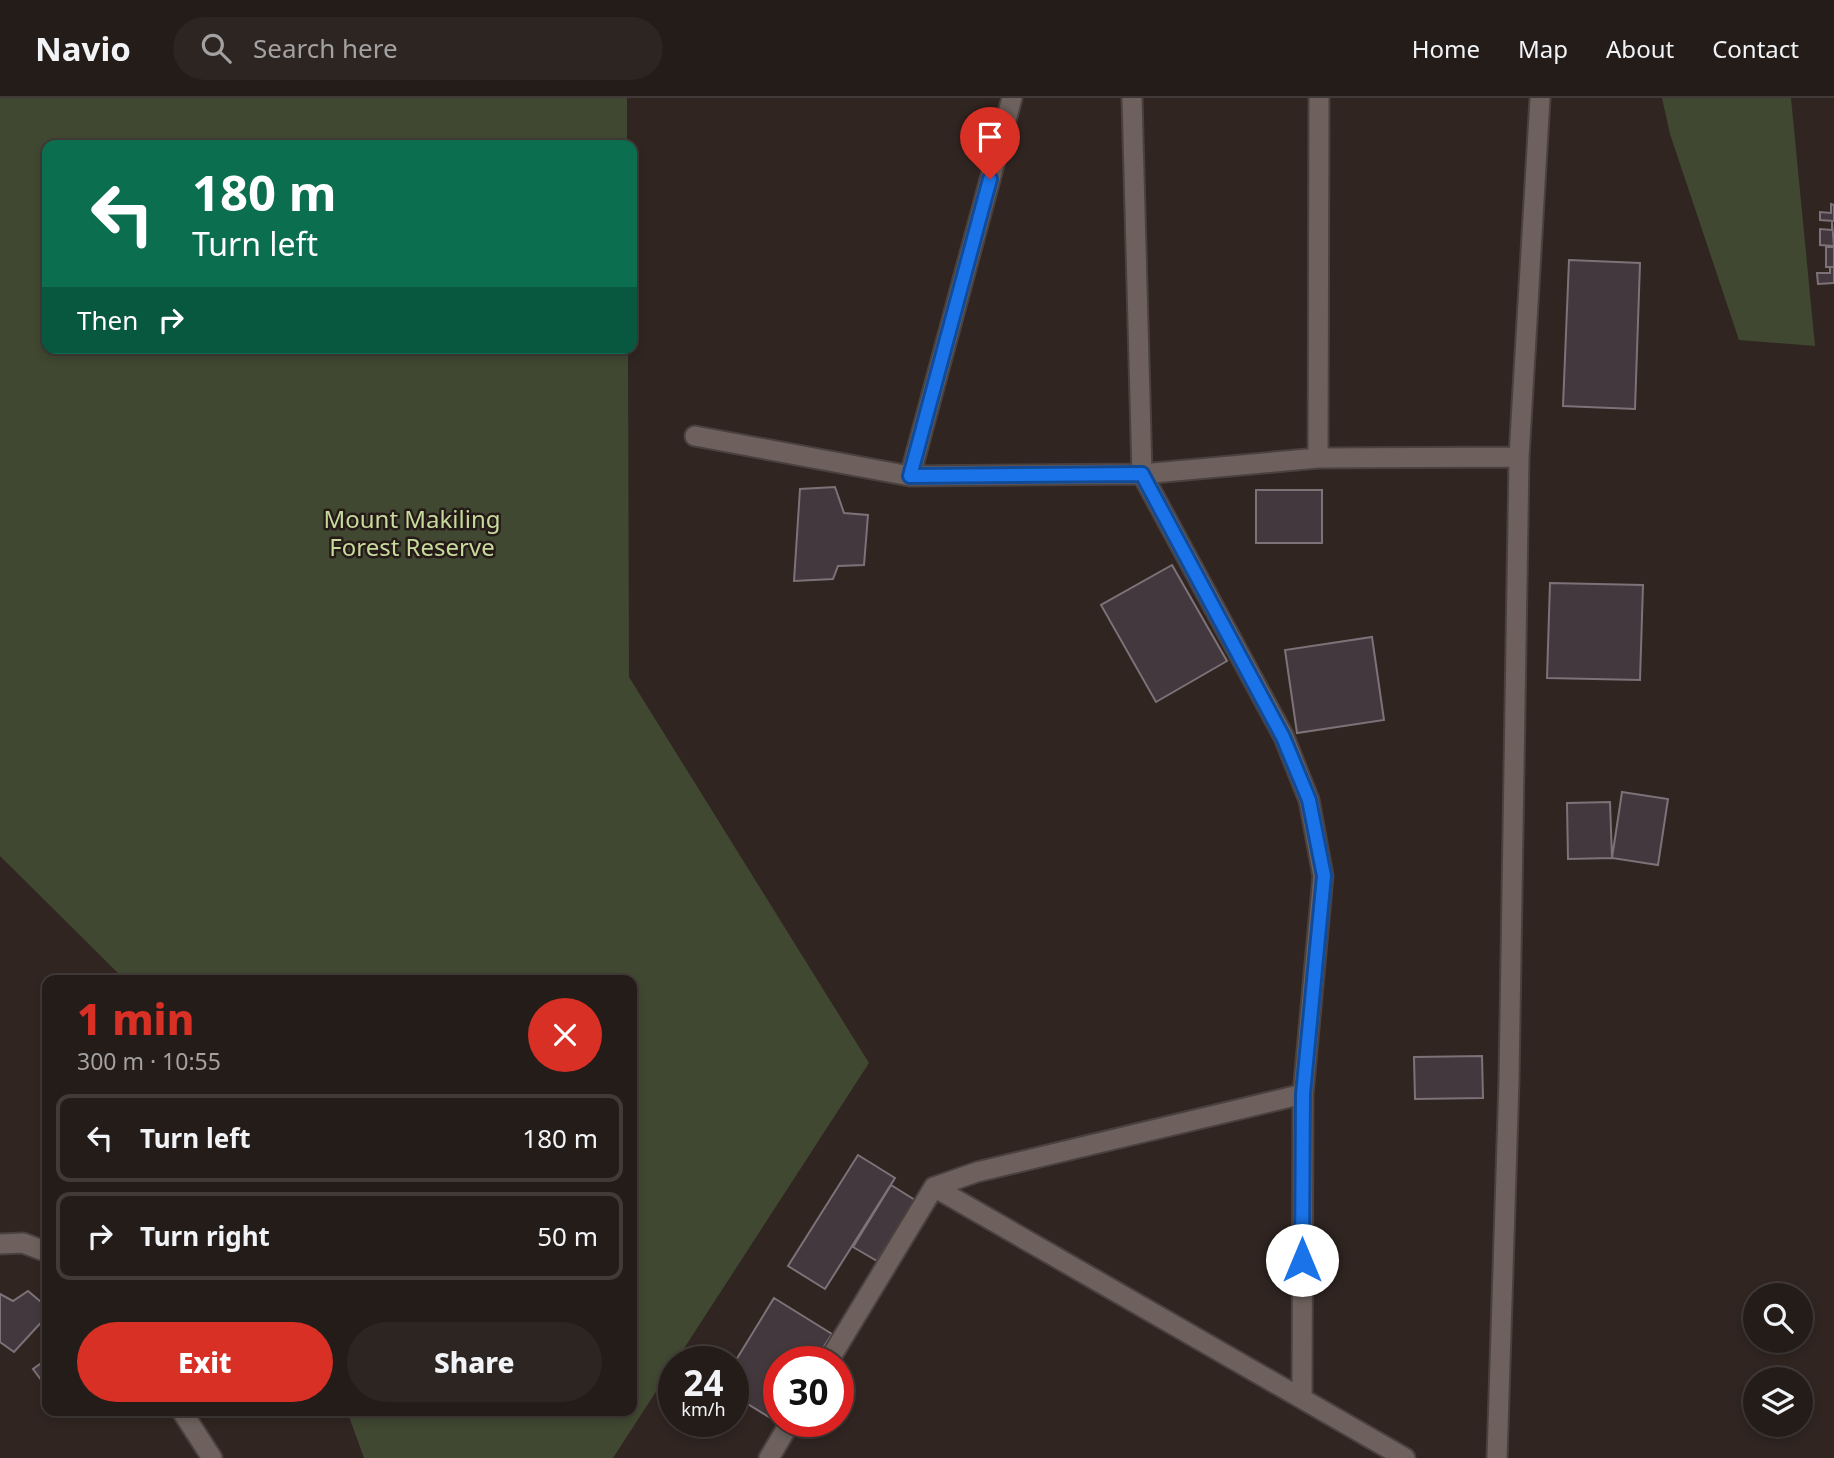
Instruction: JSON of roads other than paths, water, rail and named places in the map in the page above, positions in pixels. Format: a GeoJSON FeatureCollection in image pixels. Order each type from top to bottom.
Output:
{"type":"FeatureCollection","features":[{"type":"Feature","properties":{"kind":"street"},"geometry":{"type":"LineString","coordinates":[[910,476],[1012,98]]}},
{"type":"Feature","properties":{"kind":"street"},"geometry":{"type":"LineString","coordinates":[[1132,98],[1142,474],[1283,737],[1309,800],[1324,876],[1303,1094],[1302,1398]]}},
{"type":"Feature","properties":{"kind":"street"},"geometry":{"type":"LineString","coordinates":[[1318,458],[1319,98]]}},
{"type":"Feature","properties":{"kind":"street"},"geometry":{"type":"LineString","coordinates":[[1497,1458],[1509,1080],[1519,457],[1540,98]]}},
{"type":"Feature","properties":{"kind":"street"},"geometry":{"type":"LineString","coordinates":[[695,436],[910,476],[1142,474],[1318,458],[1519,457]]}},
{"type":"Feature","properties":{"kind":"street"},"geometry":{"type":"LineString","coordinates":[[838,1346],[934,1187],[977,1172],[1303,1094]]}},
{"type":"Feature","properties":{"kind":"street"},"geometry":{"type":"LineString","coordinates":[[934,1187],[1405,1458]]}},
{"type":"Feature","properties":{"kind":"street"},"geometry":{"type":"LineString","coordinates":[[0,1244],[23,1243],[42,1250]]}},
{"type":"Feature","properties":{"kind":"street"},"geometry":{"type":"LineString","coordinates":[[185,1416],[212,1458]]}},
{"type":"Feature","properties":{"kind":"street"},"geometry":{"type":"LineString","coordinates":[[769,1458],[781,1437]]}},
{"type":"Feature","properties":{"kind":"park label","name":"Mount Makiling Forest Reserve"},"geometry":{"type":"Point","coordinates":[412,534]}}]}
